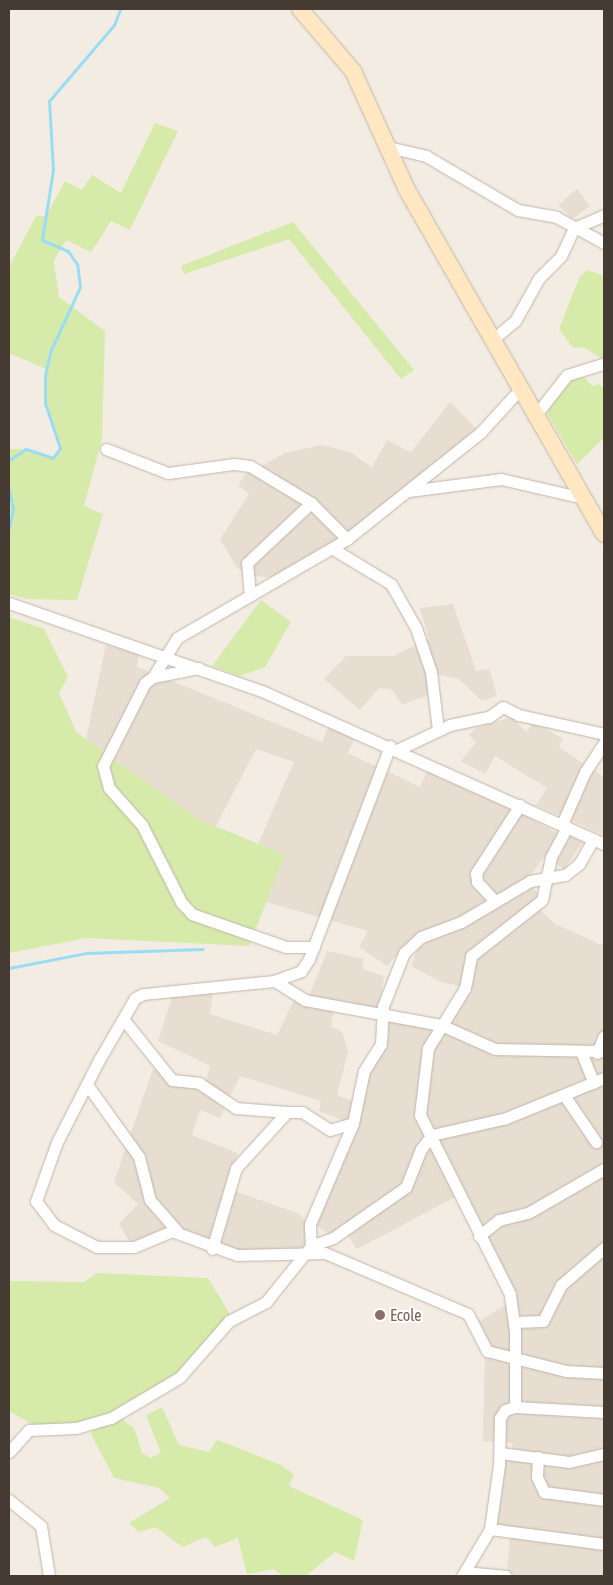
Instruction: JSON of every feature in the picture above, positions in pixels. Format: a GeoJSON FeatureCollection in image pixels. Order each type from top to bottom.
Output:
{"type":"FeatureCollection","features":[{"type":"Feature","properties":{"kind":"street"},"geometry":{"type":"LineString","coordinates":[[300,9],[353,72],[388,147],[492,340],[538,412],[580,497],[604,534]]}},
{"type":"Feature","properties":{"kind":"street"},"geometry":{"type":"LineString","coordinates":[[388,147],[426,156],[518,210],[556,217],[604,243]]}},
{"type":"Feature","properties":{"kind":"street"},"geometry":{"type":"LineString","coordinates":[[492,340],[515,321],[539,278],[561,256],[574,228],[604,215]]}},
{"type":"Feature","properties":{"kind":"street"},"geometry":{"type":"LineString","coordinates":[[538,412],[567,375],[604,364]]}},
{"type":"Feature","properties":{"kind":"street"},"geometry":{"type":"LineString","coordinates":[[314,947],[286,947],[192,914],[180,902],[142,825],[109,788],[103,766],[145,683],[153,677],[182,634],[333,549],[347,539],[365,520],[409,491],[480,433],[522,387]]}},
{"type":"Feature","properties":{"kind":"street"},"geometry":{"type":"LineString","coordinates":[[106,449],[168,472],[244,464],[311,503],[347,539]]}},
{"type":"Feature","properties":{"kind":"street"},"geometry":{"type":"LineString","coordinates":[[409,491],[501,479],[580,497]]}},
{"type":"Feature","properties":{"kind":"street"},"geometry":{"type":"LineString","coordinates":[[250,596],[247,563],[311,503]]}},
{"type":"Feature","properties":{"kind":"street"},"geometry":{"type":"LineString","coordinates":[[333,549],[391,584],[416,628],[431,672],[438,730]]}},
{"type":"Feature","properties":{"kind":"street"},"geometry":{"type":"LineString","coordinates":[[9,603],[167,655],[393,748],[599,842],[573,870],[545,878],[494,900],[468,918],[430,932],[408,947],[382,1012],[381,1044],[364,1071],[353,1123],[310,1224],[309,1250]]}},
{"type":"Feature","properties":{"kind":"street"},"geometry":{"type":"LineString","coordinates":[[153,677],[199,668]]}},
{"type":"Feature","properties":{"kind":"street"},"geometry":{"type":"LineString","coordinates":[[177,1231],[134,1247],[97,1247],[54,1225],[37,1208],[38,1190],[57,1142],[135,998],[143,994],[274,981],[301,971],[314,947],[393,748],[438,730],[489,717],[505,707],[519,715],[604,734]]}},
{"type":"Feature","properties":{"kind":"street"},"geometry":{"type":"LineString","coordinates":[[515,1407],[514,1322],[510,1294],[420,1112],[429,1044],[465,988],[471,956],[536,906],[564,825],[585,772],[604,743]]}},
{"type":"Feature","properties":{"kind":"street"},"geometry":{"type":"LineString","coordinates":[[494,900],[477,882],[476,873],[520,805]]}},
{"type":"Feature","properties":{"kind":"street"},"geometry":{"type":"LineString","coordinates":[[274,981],[305,1000],[382,1012],[441,1025],[495,1049],[582,1054],[601,1052],[604,1036]]}},
{"type":"Feature","properties":{"kind":"street"},"geometry":{"type":"LineString","coordinates":[[124,1020],[172,1080],[199,1083],[236,1108],[302,1112],[330,1130],[353,1123]]}},
{"type":"Feature","properties":{"kind":"street"},"geometry":{"type":"LineString","coordinates":[[9,1452],[29,1430],[76,1428],[111,1418],[174,1381],[229,1321],[266,1302],[309,1250],[333,1238],[406,1187],[421,1149],[432,1135],[506,1118],[599,1080],[582,1054]]}},
{"type":"Feature","properties":{"kind":"street"},"geometry":{"type":"LineString","coordinates":[[88,1086],[139,1157],[150,1200],[177,1231],[212,1249],[245,1256],[309,1250],[334,1256],[468,1314],[483,1348],[514,1359],[566,1371],[604,1373]]}},
{"type":"Feature","properties":{"kind":"street"},"geometry":{"type":"LineString","coordinates":[[564,1095],[596,1142]]}},
{"type":"Feature","properties":{"kind":"street"},"geometry":{"type":"LineString","coordinates":[[212,1249],[236,1168],[287,1112]]}},
{"type":"Feature","properties":{"kind":"street"},"geometry":{"type":"LineString","coordinates":[[480,1236],[499,1220],[528,1213],[604,1169]]}},
{"type":"Feature","properties":{"kind":"street"},"geometry":{"type":"LineString","coordinates":[[514,1322],[543,1321],[561,1285],[603,1251]]}},
{"type":"Feature","properties":{"kind":"street"},"geometry":{"type":"LineString","coordinates":[[506,1576],[464,1574],[490,1529],[500,1453],[500,1418],[505,1410],[515,1407],[604,1412]]}},
{"type":"Feature","properties":{"kind":"street"},"geometry":{"type":"LineString","coordinates":[[500,1453],[569,1462],[604,1454]]}},
{"type":"Feature","properties":{"kind":"street"},"geometry":{"type":"LineString","coordinates":[[538,1457],[537,1477],[544,1492],[604,1500]]}},
{"type":"Feature","properties":{"kind":"street"},"geometry":{"type":"LineString","coordinates":[[9,1500],[41,1526],[49,1576]]}},
{"type":"Feature","properties":{"kind":"street"},"geometry":{"type":"LineString","coordinates":[[490,1529],[604,1544]]}},
{"type":"Feature","properties":{"kind":"shaded area"},"geometry":{"type":"Polygon","coordinates":[[[577,189],[590,206],[572,219],[558,205],[577,189]]]}},
{"type":"Feature","properties":{"kind":"shaded area"},"geometry":{"type":"Polygon","coordinates":[[[450,402],[479,431],[346,538],[287,578],[247,576],[236,566],[220,539],[249,494],[238,486],[245,475],[285,453],[321,445],[350,452],[372,467],[387,440],[411,452],[450,402]]]}},
{"type":"Feature","properties":{"kind":"shaded area"},"geometry":{"type":"Polygon","coordinates":[[[453,604],[476,671],[489,669],[497,696],[482,701],[459,679],[430,673],[430,694],[402,705],[392,689],[379,688],[360,710],[324,679],[346,656],[393,656],[429,639],[420,608],[453,604]]]}},
{"type":"Feature","properties":{"kind":"shaded area"},"geometry":{"type":"Polygon","coordinates":[[[106,645],[139,651],[137,667],[322,742],[329,726],[355,736],[348,753],[420,787],[428,771],[494,799],[566,838],[569,835],[583,842],[564,869],[545,856],[527,880],[541,898],[535,905],[555,924],[604,946],[604,1576],[470,1576],[507,1574],[510,1532],[492,1530],[503,1464],[512,1454],[512,1443],[483,1441],[485,1348],[476,1323],[513,1301],[459,1195],[357,1249],[344,1230],[332,1236],[310,1221],[350,1123],[319,1111],[321,1101],[240,1076],[220,1118],[200,1110],[192,1135],[238,1153],[225,1188],[298,1213],[309,1224],[304,1253],[221,1250],[176,1229],[131,1245],[119,1224],[138,1204],[114,1182],[153,1069],[205,1083],[210,1066],[158,1041],[175,988],[214,984],[210,1014],[277,1035],[297,994],[308,999],[327,951],[364,959],[362,969],[384,976],[379,1009],[438,1024],[463,987],[441,982],[411,966],[417,950],[410,941],[387,966],[359,947],[368,931],[266,902],[285,856],[258,844],[294,762],[256,749],[216,826],[198,819],[86,739],[106,645]],[[334,1006],[331,1027],[342,1031],[348,1052],[337,1095],[355,1102],[376,1046],[378,1009],[334,1006]]]}},
{"type":"Feature","properties":{"kind":"shaded area"},"geometry":{"type":"Polygon","coordinates":[[[512,717],[526,732],[534,722],[563,739],[559,747],[604,777],[604,835],[536,805],[547,788],[495,756],[485,774],[461,761],[476,742],[469,735],[476,728],[512,717]]]}},
{"type":"Feature","properties":{"kind":"green space"},"geometry":{"type":"Polygon","coordinates":[[[155,123],[178,131],[130,230],[111,221],[91,252],[66,240],[54,261],[59,297],[105,331],[102,439],[84,506],[103,514],[77,600],[27,599],[9,594],[9,449],[26,449],[53,458],[60,448],[45,403],[46,369],[9,353],[9,267],[36,216],[46,216],[65,181],[82,190],[92,175],[121,193],[155,123]]]}},
{"type":"Feature","properties":{"kind":"green space"},"geometry":{"type":"Polygon","coordinates":[[[293,222],[414,370],[401,379],[289,239],[184,274],[181,266],[293,222]]]}},
{"type":"Feature","properties":{"kind":"green space"},"geometry":{"type":"Polygon","coordinates":[[[588,270],[604,276],[604,360],[583,347],[573,348],[559,329],[580,276],[588,270]]]}},
{"type":"Feature","properties":{"kind":"green space"},"geometry":{"type":"Polygon","coordinates":[[[577,369],[592,386],[600,384],[604,389],[604,438],[577,464],[548,415],[548,406],[577,369]]]}},
{"type":"Feature","properties":{"kind":"green space"},"geometry":{"type":"Polygon","coordinates":[[[261,600],[291,622],[265,667],[240,676],[212,666],[261,600]]]}},
{"type":"Feature","properties":{"kind":"green space"},"geometry":{"type":"Polygon","coordinates":[[[9,617],[44,629],[68,677],[59,693],[76,732],[198,819],[285,855],[249,946],[86,938],[9,953],[9,617]]]}},
{"type":"Feature","properties":{"kind":"green space"},"geometry":{"type":"Polygon","coordinates":[[[97,1273],[208,1278],[231,1316],[168,1382],[115,1414],[134,1428],[142,1453],[151,1458],[161,1453],[146,1415],[162,1407],[179,1445],[209,1452],[217,1440],[279,1464],[294,1474],[289,1486],[363,1520],[354,1561],[335,1552],[306,1576],[282,1576],[274,1569],[247,1574],[238,1538],[215,1547],[206,1537],[182,1547],[156,1527],[139,1532],[129,1523],[170,1498],[159,1488],[114,1478],[91,1434],[100,1419],[85,1425],[35,1426],[9,1411],[9,1281],[84,1282],[97,1273]]]}},
{"type":"Feature","properties":{"kind":"waterway"},"geometry":{"type":"LineString","coordinates":[[9,460],[26,449],[53,458],[60,448],[45,403],[45,375],[51,350],[80,287],[77,264],[68,251],[42,240],[53,170],[49,101],[114,25],[120,9]]}},
{"type":"Feature","properties":{"kind":"waterway"},"geometry":{"type":"LineString","coordinates":[[9,490],[13,509],[9,528]]}},
{"type":"Feature","properties":{"kind":"waterway"},"geometry":{"type":"LineString","coordinates":[[9,968],[86,953],[203,949]]}},
{"type":"Feature","properties":{"kind":"place","name":"Ecole"},"geometry":{"type":"Point","coordinates":[380,1315]}}]}
